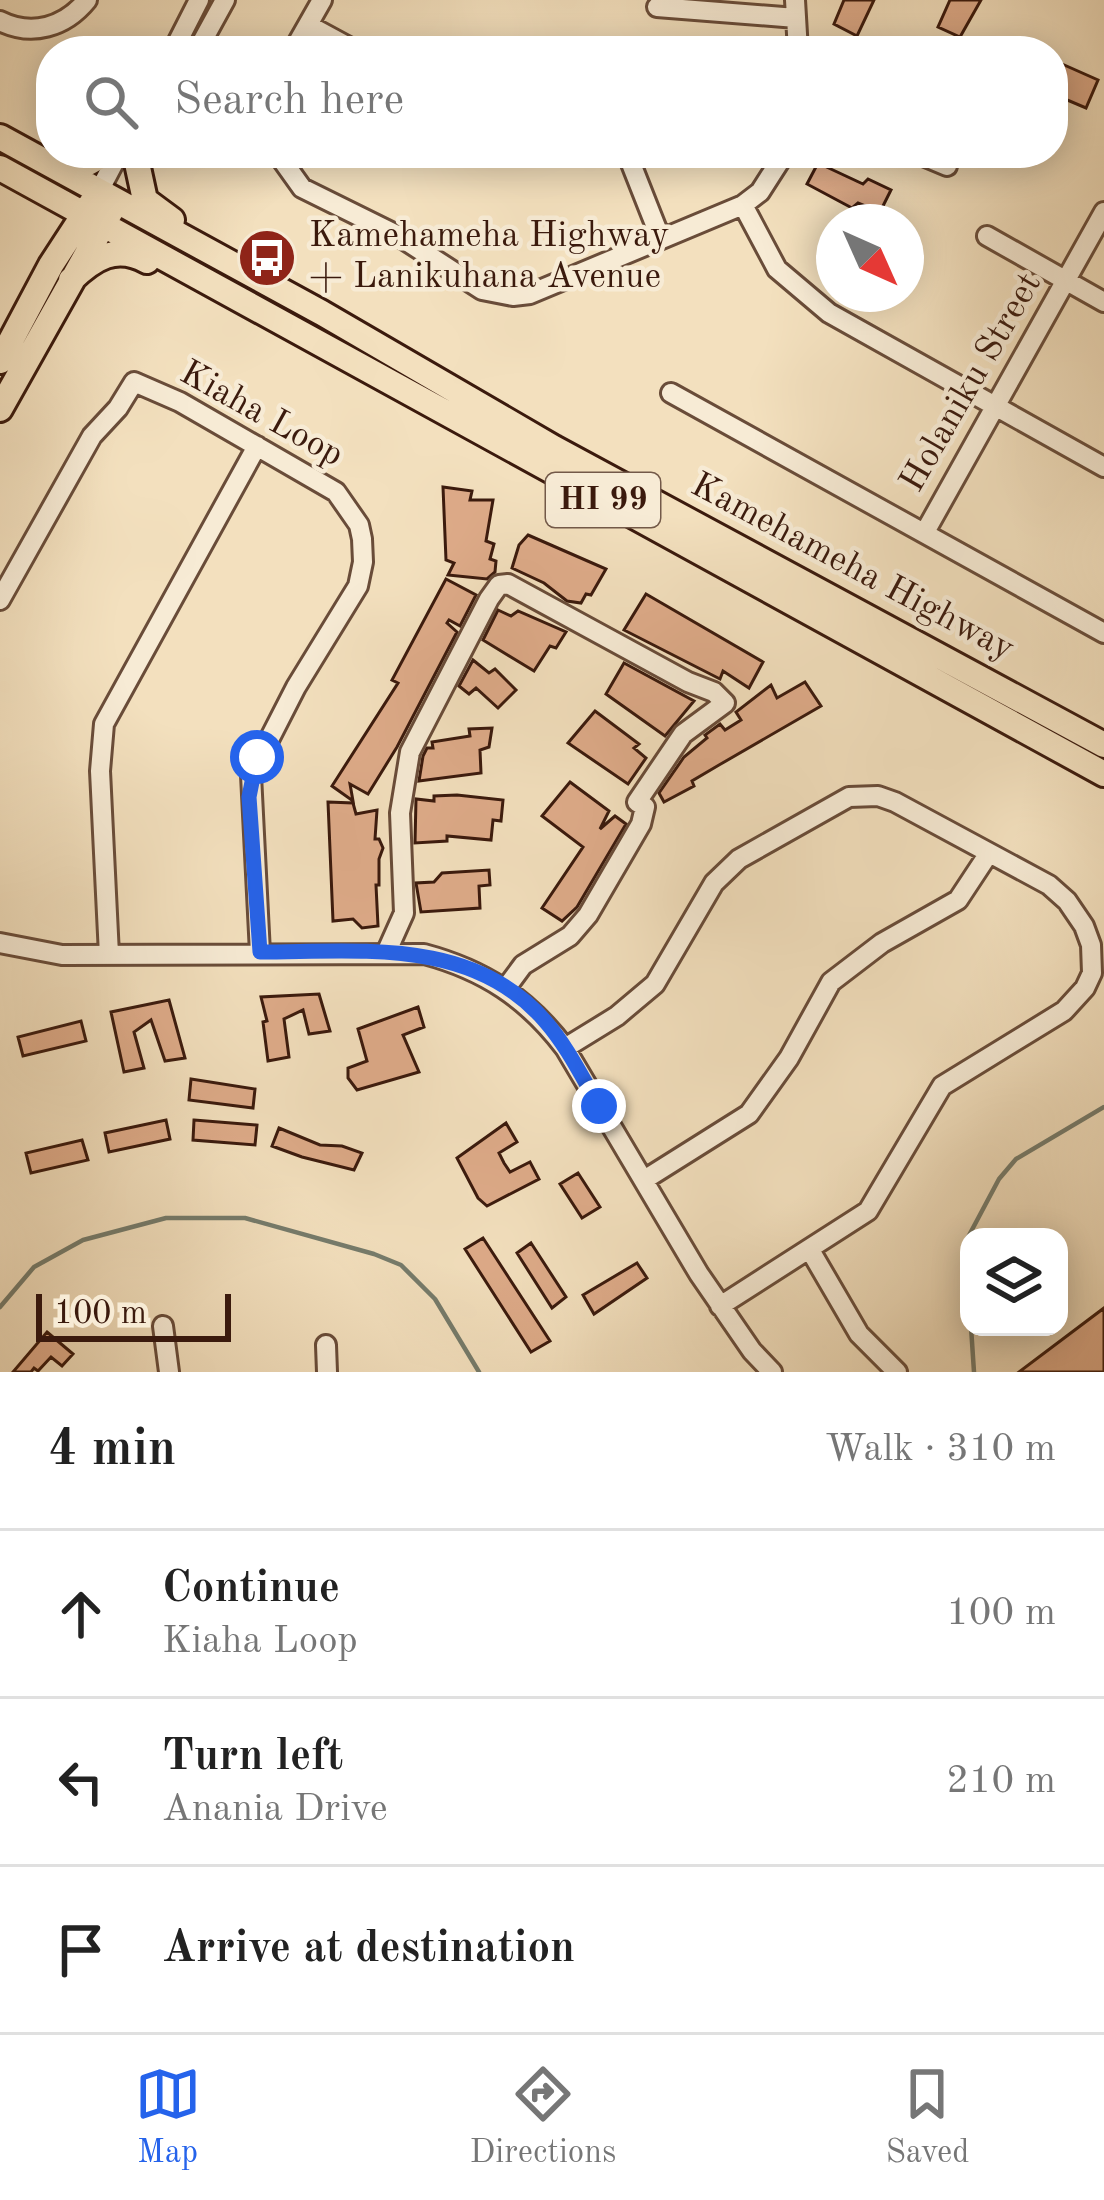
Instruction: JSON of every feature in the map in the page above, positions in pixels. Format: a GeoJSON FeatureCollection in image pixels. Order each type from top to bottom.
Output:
{"type":"FeatureCollection","features":[{"type":"Feature","properties":{"kind":"main road","name":"Kamehameha Highway"},"geometry":{"type":"LineString","coordinates":[[0,137],[36,158]]}},
{"type":"Feature","properties":{"kind":"main road"},"geometry":{"type":"LineString","coordinates":[[30,153],[36,154]]}},
{"type":"Feature","properties":{"kind":"main road","name":"Kamehameha Highway"},"geometry":{"type":"LineString","coordinates":[[49,168],[100,208],[357,365],[1104,775]]}},
{"type":"Feature","properties":{"kind":"main road"},"geometry":{"type":"LineString","coordinates":[[136,168],[150,205],[322,314]]}},
{"type":"Feature","properties":{"kind":"main road","name":"Kamehameha Highway"},"geometry":{"type":"LineString","coordinates":[[4,171],[100,208],[322,314],[554,448],[1104,746]]}},
{"type":"Feature","properties":{"kind":"main road"},"geometry":{"type":"LineString","coordinates":[[0,409],[61,272],[54,220],[4,171]]}},
{"type":"Feature","properties":{"kind":"main road"},"geometry":{"type":"LineString","coordinates":[[0,361],[100,208]]}},
{"type":"Feature","properties":{"kind":"main road"},"geometry":{"type":"LineString","coordinates":[[61,272],[113,253],[137,255],[223,304],[357,365]]}},
{"type":"Feature","properties":{"kind":"street"},"geometry":{"type":"LineString","coordinates":[[0,21],[30,30],[50,27],[69,18],[87,0]]}},
{"type":"Feature","properties":{"kind":"street"},"geometry":{"type":"LineString","coordinates":[[181,36],[200,0]]}},
{"type":"Feature","properties":{"kind":"street"},"geometry":{"type":"LineString","coordinates":[[205,36],[225,0]]}},
{"type":"Feature","properties":{"kind":"street"},"geometry":{"type":"LineString","coordinates":[[302,36],[322,0]]}},
{"type":"Feature","properties":{"kind":"street"},"geometry":{"type":"LineString","coordinates":[[657,7],[795,9]]}},
{"type":"Feature","properties":{"kind":"street"},"geometry":{"type":"LineString","coordinates":[[308,25],[328,36]]}},
{"type":"Feature","properties":{"kind":"street"},"geometry":{"type":"LineString","coordinates":[[100,208],[125,168]]}},
{"type":"Feature","properties":{"kind":"street"},"geometry":{"type":"LineString","coordinates":[[288,168],[302,188],[397,235],[482,290],[513,296],[530,294],[743,205],[760,191],[775,168]]}},
{"type":"Feature","properties":{"kind":"street"},"geometry":{"type":"LineString","coordinates":[[633,168],[660,237]]}},
{"type":"Feature","properties":{"kind":"street"},"geometry":{"type":"LineString","coordinates":[[743,205],[777,269],[829,313],[1104,467]]}},
{"type":"Feature","properties":{"kind":"street","name":"Holaniku Street"},"geometry":{"type":"LineString","coordinates":[[1104,212],[925,532],[1104,633]]}},
{"type":"Feature","properties":{"kind":"street"},"geometry":{"type":"LineString","coordinates":[[987,236],[1104,302]]}},
{"type":"Feature","properties":{"kind":"street","name":"Kiaha Loop"},"geometry":{"type":"LineString","coordinates":[[0,600],[92,436],[134,382],[180,402],[336,492],[359,525],[363,562],[358,586],[296,687],[251,775],[260,952]]}},
{"type":"Feature","properties":{"kind":"street"},"geometry":{"type":"LineString","coordinates":[[670,394],[925,532]]}},
{"type":"Feature","properties":{"kind":"street"},"geometry":{"type":"LineString","coordinates":[[109,955],[100,771],[104,724],[257,446]]}},
{"type":"Feature","properties":{"kind":"street"},"geometry":{"type":"LineString","coordinates":[[424,954],[404,913],[400,812],[410,752],[441,686],[499,585],[519,589],[714,692],[725,703],[683,734],[653,773],[637,802],[645,807],[641,824],[588,915],[570,936],[524,965],[506,988]]}},
{"type":"Feature","properties":{"kind":"street"},"geometry":{"type":"LineString","coordinates":[[565,1048],[617,1016],[655,984],[724,871],[849,797],[878,796],[1049,885],[1066,901],[1091,945],[1098,976],[1064,1011],[942,1086],[868,1211],[720,1306]]}},
{"type":"Feature","properties":{"kind":"street"},"geometry":{"type":"LineString","coordinates":[[644,1180],[748,1114],[788,1058],[831,982],[882,943],[958,900],[989,853]]}},
{"type":"Feature","properties":{"kind":"street"},"geometry":{"type":"LineString","coordinates":[[387,951],[404,913]]}},
{"type":"Feature","properties":{"kind":"street"},"geometry":{"type":"LineString","coordinates":[[1,946],[62,955],[424,954],[462,964],[506,988],[543,1019],[565,1048],[720,1306],[772,1372]]}},
{"type":"Feature","properties":{"kind":"street"},"geometry":{"type":"LineString","coordinates":[[810,1250],[859,1334],[897,1372]]}},
{"type":"Feature","properties":{"kind":"street"},"geometry":{"type":"LineString","coordinates":[[163,1326],[169,1372]]}},
{"type":"Feature","properties":{"kind":"street"},"geometry":{"type":"LineString","coordinates":[[326,1345],[327,1372]]}},
{"type":"Feature","properties":{"kind":"building"},"geometry":{"type":"Polygon","coordinates":[[[844,0],[874,0],[857,36],[834,24],[844,0]]]}},
{"type":"Feature","properties":{"kind":"building"},"geometry":{"type":"Polygon","coordinates":[[[950,0],[981,0],[961,36],[938,27],[950,0]]]}},
{"type":"Feature","properties":{"kind":"building"},"geometry":{"type":"Polygon","coordinates":[[[1068,67],[1098,80],[1086,108],[1068,100],[1068,67]]]}},
{"type":"Feature","properties":{"kind":"building"},"geometry":{"type":"Polygon","coordinates":[[[815,168],[829,168],[863,184],[868,179],[891,190],[884,204],[844,204],[807,184],[815,168]]]}},
{"type":"Feature","properties":{"kind":"building"},"geometry":{"type":"Polygon","coordinates":[[[443,487],[472,491],[470,500],[493,500],[486,541],[494,544],[490,559],[496,561],[495,572],[487,579],[448,575],[454,563],[446,560],[443,487]]]}},
{"type":"Feature","properties":{"kind":"building"},"geometry":{"type":"Polygon","coordinates":[[[528,535],[606,569],[591,595],[586,594],[581,603],[567,601],[544,583],[512,568],[519,545],[528,535]]]}},
{"type":"Feature","properties":{"kind":"building"},"geometry":{"type":"Polygon","coordinates":[[[446,579],[476,595],[460,626],[447,623],[457,632],[368,794],[350,784],[353,801],[332,786],[398,683],[392,680],[446,579]]]}},
{"type":"Feature","properties":{"kind":"building"},"geometry":{"type":"Polygon","coordinates":[[[646,594],[763,662],[749,688],[723,671],[720,679],[624,630],[646,594]]]}},
{"type":"Feature","properties":{"kind":"building"},"geometry":{"type":"Polygon","coordinates":[[[498,610],[511,616],[518,611],[566,632],[534,671],[483,640],[498,610]]]}},
{"type":"Feature","properties":{"kind":"building"},"geometry":{"type":"Polygon","coordinates":[[[473,660],[489,673],[495,669],[516,690],[498,708],[476,688],[469,694],[459,686],[473,660]]]}},
{"type":"Feature","properties":{"kind":"building"},"geometry":{"type":"Polygon","coordinates":[[[624,663],[694,701],[665,736],[606,694],[624,663]]]}},
{"type":"Feature","properties":{"kind":"building"},"geometry":{"type":"Polygon","coordinates":[[[805,682],[821,706],[664,802],[659,793],[705,735],[720,724],[725,730],[741,720],[736,712],[771,685],[777,698],[805,682]]]}},
{"type":"Feature","properties":{"kind":"building"},"geometry":{"type":"Polygon","coordinates":[[[595,711],[639,744],[634,748],[646,758],[628,784],[568,743],[595,711]]]}},
{"type":"Feature","properties":{"kind":"building"},"geometry":{"type":"Polygon","coordinates":[[[492,728],[489,747],[480,750],[481,773],[419,781],[423,756],[427,748],[433,748],[432,742],[470,736],[469,729],[492,728]]]}},
{"type":"Feature","properties":{"kind":"building"},"geometry":{"type":"Polygon","coordinates":[[[570,782],[609,811],[600,829],[615,816],[626,824],[577,907],[562,921],[542,908],[583,847],[542,816],[570,782]]]}},
{"type":"Feature","properties":{"kind":"building"},"geometry":{"type":"Polygon","coordinates":[[[434,796],[503,800],[501,821],[493,820],[491,840],[447,836],[447,841],[415,843],[416,799],[434,801],[434,796]]]}},
{"type":"Feature","properties":{"kind":"building"},"geometry":{"type":"Polygon","coordinates":[[[328,802],[353,803],[356,814],[377,810],[375,839],[383,848],[376,885],[378,926],[362,928],[353,919],[333,921],[328,802]]]}},
{"type":"Feature","properties":{"kind":"building"},"geometry":{"type":"Polygon","coordinates":[[[489,870],[490,885],[479,886],[480,908],[421,912],[416,883],[434,882],[442,873],[489,870]]]}},
{"type":"Feature","properties":{"kind":"building"},"geometry":{"type":"Polygon","coordinates":[[[319,994],[330,1031],[309,1034],[303,1010],[284,1019],[289,1057],[268,1061],[261,997],[319,994]]]}},
{"type":"Feature","properties":{"kind":"building"},"geometry":{"type":"Polygon","coordinates":[[[169,1000],[185,1058],[165,1061],[151,1020],[134,1032],[144,1068],[124,1072],[111,1012],[169,1000]]]}},
{"type":"Feature","properties":{"kind":"building"},"geometry":{"type":"Polygon","coordinates":[[[418,1007],[424,1027],[403,1035],[419,1072],[357,1090],[348,1078],[348,1068],[367,1061],[358,1029],[418,1007]]]}},
{"type":"Feature","properties":{"kind":"building"},"geometry":{"type":"Polygon","coordinates":[[[81,1021],[86,1041],[23,1056],[18,1037],[81,1021]]]}},
{"type":"Feature","properties":{"kind":"building"},"geometry":{"type":"Polygon","coordinates":[[[191,1079],[255,1089],[253,1108],[189,1100],[191,1079]]]}},
{"type":"Feature","properties":{"kind":"building"},"geometry":{"type":"Polygon","coordinates":[[[166,1120],[170,1139],[109,1152],[105,1133],[166,1120]]]}},
{"type":"Feature","properties":{"kind":"building"},"geometry":{"type":"Polygon","coordinates":[[[194,1120],[257,1125],[255,1145],[193,1140],[194,1120]]]}},
{"type":"Feature","properties":{"kind":"building"},"geometry":{"type":"Polygon","coordinates":[[[506,1123],[517,1142],[499,1153],[504,1163],[510,1172],[530,1162],[539,1179],[487,1206],[457,1158],[506,1123]]]}},
{"type":"Feature","properties":{"kind":"building"},"geometry":{"type":"Polygon","coordinates":[[[279,1128],[320,1145],[362,1153],[354,1170],[302,1157],[272,1146],[279,1128]]]}},
{"type":"Feature","properties":{"kind":"building"},"geometry":{"type":"Polygon","coordinates":[[[82,1140],[88,1160],[31,1173],[26,1153],[82,1140]]]}},
{"type":"Feature","properties":{"kind":"building"},"geometry":{"type":"Polygon","coordinates":[[[578,1173],[600,1207],[582,1218],[560,1184],[578,1173]]]}},
{"type":"Feature","properties":{"kind":"building"},"geometry":{"type":"Polygon","coordinates":[[[483,1238],[550,1341],[531,1352],[465,1249],[483,1238]]]}},
{"type":"Feature","properties":{"kind":"building"},"geometry":{"type":"Polygon","coordinates":[[[531,1243],[566,1297],[552,1308],[517,1253],[531,1243]]]}},
{"type":"Feature","properties":{"kind":"building"},"geometry":{"type":"Polygon","coordinates":[[[637,1263],[647,1278],[594,1314],[583,1295],[637,1263]]]}},
{"type":"Feature","properties":{"kind":"building"},"geometry":{"type":"Polygon","coordinates":[[[1104,1308],[1104,1372],[1019,1372],[1068,1336],[1104,1308]]]}},
{"type":"Feature","properties":{"kind":"building"},"geometry":{"type":"Polygon","coordinates":[[[47,1332],[73,1354],[62,1366],[51,1357],[38,1371],[13,1372],[47,1332]]]}},
{"type":"Feature","properties":{"kind":"waterway"},"geometry":{"type":"LineString","coordinates":[[973,1228],[999,1179],[1016,1159],[1104,1107]]}},
{"type":"Feature","properties":{"kind":"waterway"},"geometry":{"type":"LineString","coordinates":[[0,1307],[34,1267],[83,1240],[166,1218],[245,1218],[401,1265],[435,1299],[479,1372]]}},
{"type":"Feature","properties":{"kind":"waterway"},"geometry":{"type":"LineString","coordinates":[[972,1336],[974,1372]]}},
{"type":"Feature","properties":{"kind":"place","name":"Kamehameha Highway + Lanikuhana Avenue"},"geometry":{"type":"Point","coordinates":[267,258]}},
{"type":"Feature","properties":{"kind":"route"},"geometry":{"type":"LineString","coordinates":[[257,757],[249,797],[260,952],[387,951],[462,964],[506,988],[543,1019],[599,1106]]}}]}
